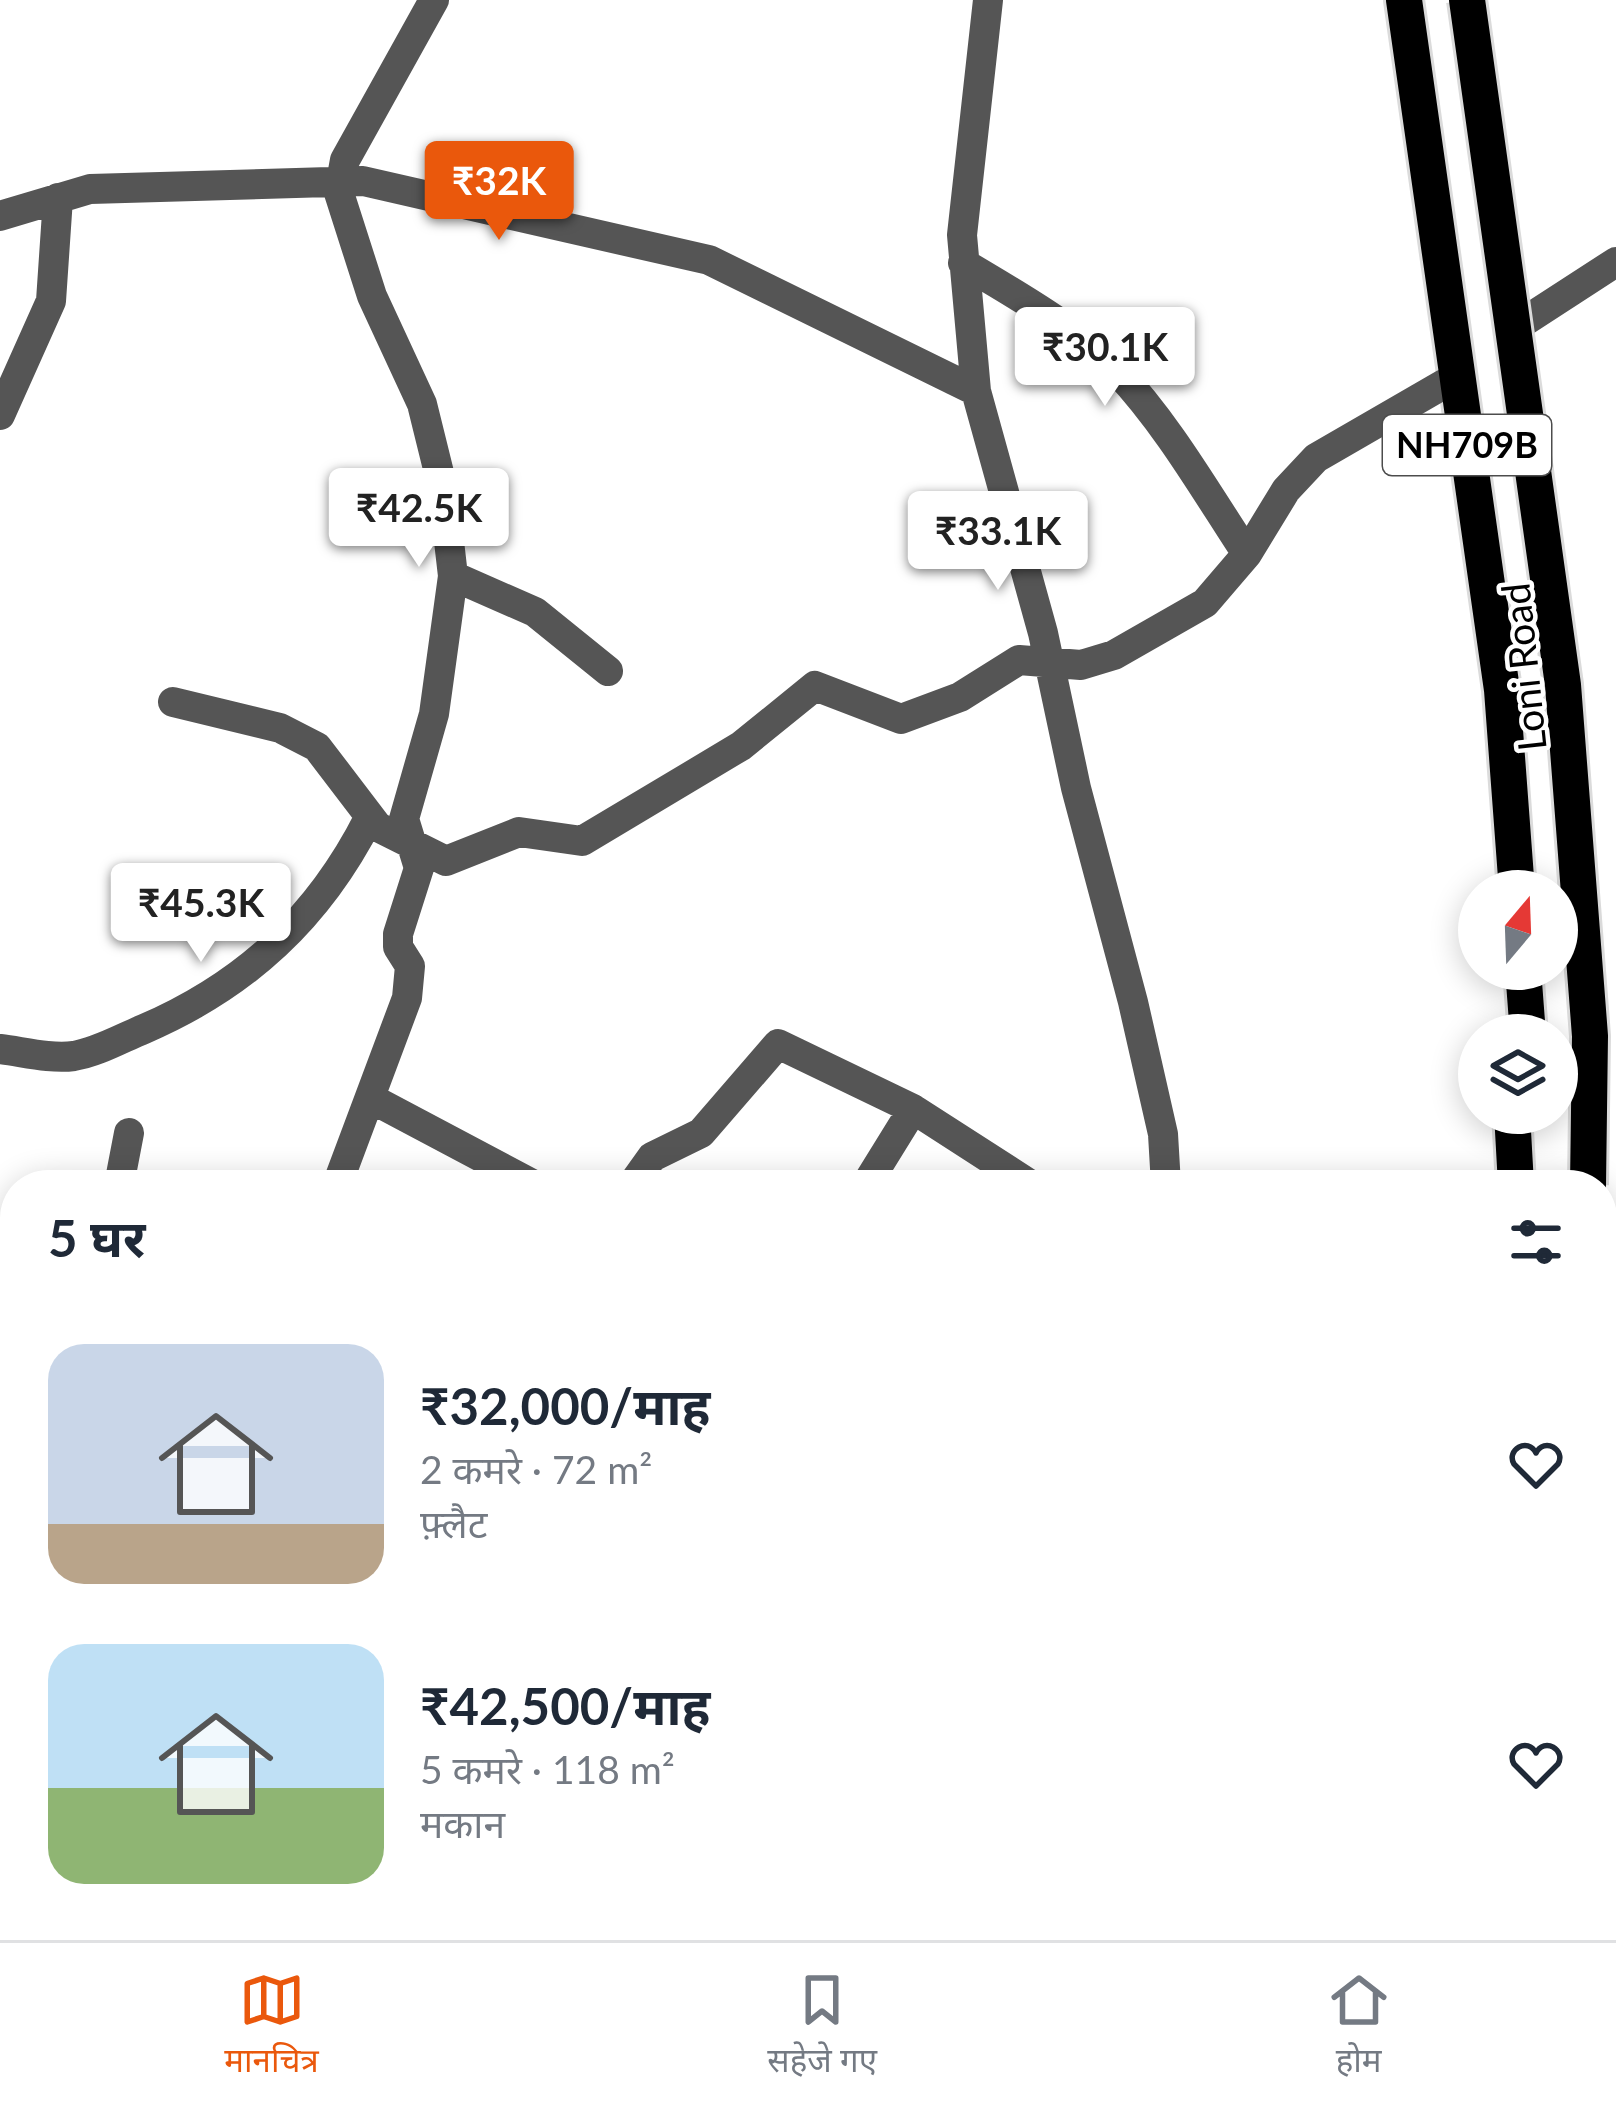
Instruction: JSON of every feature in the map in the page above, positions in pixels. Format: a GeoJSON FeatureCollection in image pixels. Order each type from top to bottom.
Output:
{"type":"FeatureCollection","features":[{"type":"Feature","properties":{"kind":"highway","name":"Loni Road"},"geometry":{"type":"LineString","coordinates":[[1385,0],[1444,384],[1495,870]]}},
{"type":"Feature","properties":{"kind":"highway","name":"NH709B"},"geometry":{"type":"LineString","coordinates":[[1405,0],[1502,691],[1515,870]]}},
{"type":"Feature","properties":{"kind":"highway","name":"NH709B"},"geometry":{"type":"LineString","coordinates":[[1467,0],[1564,685],[1590,1036],[1586,1170]]}},
{"type":"Feature","properties":{"kind":"highway","name":"Loni Road"},"geometry":{"type":"LineString","coordinates":[[1484,0],[1514,328],[1575,677],[1585,1170]]}},
{"type":"Feature","properties":{"kind":"highway"},"geometry":{"type":"LineString","coordinates":[[1513,1134],[1515,1170]]}},
{"type":"Feature","properties":{"kind":"highway"},"geometry":{"type":"LineString","coordinates":[[1527,1170],[1528,1134]]}},
{"type":"Feature","properties":{"kind":"street"},"geometry":{"type":"LineString","coordinates":[[343,1170],[406,998],[410,966],[398,947],[398,934],[417,880],[405,807],[434,714],[453,576],[443,489],[422,404],[356,252],[341,206],[340,179],[351,148],[434,0]]}},
{"type":"Feature","properties":{"kind":"street"},"geometry":{"type":"LineString","coordinates":[[988,0],[963,263],[976,391],[1133,1002],[1163,1134],[1165,1170]]}},
{"type":"Feature","properties":{"kind":"street"},"geometry":{"type":"LineString","coordinates":[[0,216],[58,198],[130,186],[340,179],[490,207],[709,260],[976,391]]}},
{"type":"Feature","properties":{"kind":"street"},"geometry":{"type":"LineString","coordinates":[[0,415],[51,302],[58,198]]}},
{"type":"Feature","properties":{"kind":"street"},"geometry":{"type":"LineString","coordinates":[[1514,328],[1616,262]]}},
{"type":"Feature","properties":{"kind":"street"},"geometry":{"type":"LineString","coordinates":[[963,263],[1053,318],[1115,369],[1164,428],[1246,554]]}},
{"type":"Feature","properties":{"kind":"street"},"geometry":{"type":"LineString","coordinates":[[173,702],[280,728],[317,747],[336,766],[369,818],[413,847],[446,861],[519,832],[582,841],[741,746],[814,686],[901,718],[960,697],[1007,664],[1048,660],[1069,665],[1097,660],[1187,616],[1246,554],[1286,490],[1316,458],[1444,384]]}},
{"type":"Feature","properties":{"kind":"street"},"geometry":{"type":"LineString","coordinates":[[453,576],[535,612],[608,671]]}},
{"type":"Feature","properties":{"kind":"street"},"geometry":{"type":"LineString","coordinates":[[0,1049],[75,1056],[219,992],[286,938],[323,897],[369,818]]}},
{"type":"Feature","properties":{"kind":"street"},"geometry":{"type":"LineString","coordinates":[[643,1170],[652,1157],[701,1133],[778,1044],[913,1108],[1007,1170]]}},
{"type":"Feature","properties":{"kind":"street"},"geometry":{"type":"LineString","coordinates":[[370,1098],[506,1170]]}},
{"type":"Feature","properties":{"kind":"street"},"geometry":{"type":"LineString","coordinates":[[875,1170],[913,1108]]}},
{"type":"Feature","properties":{"kind":"street"},"geometry":{"type":"LineString","coordinates":[[122,1170],[129,1133]]}}]}
